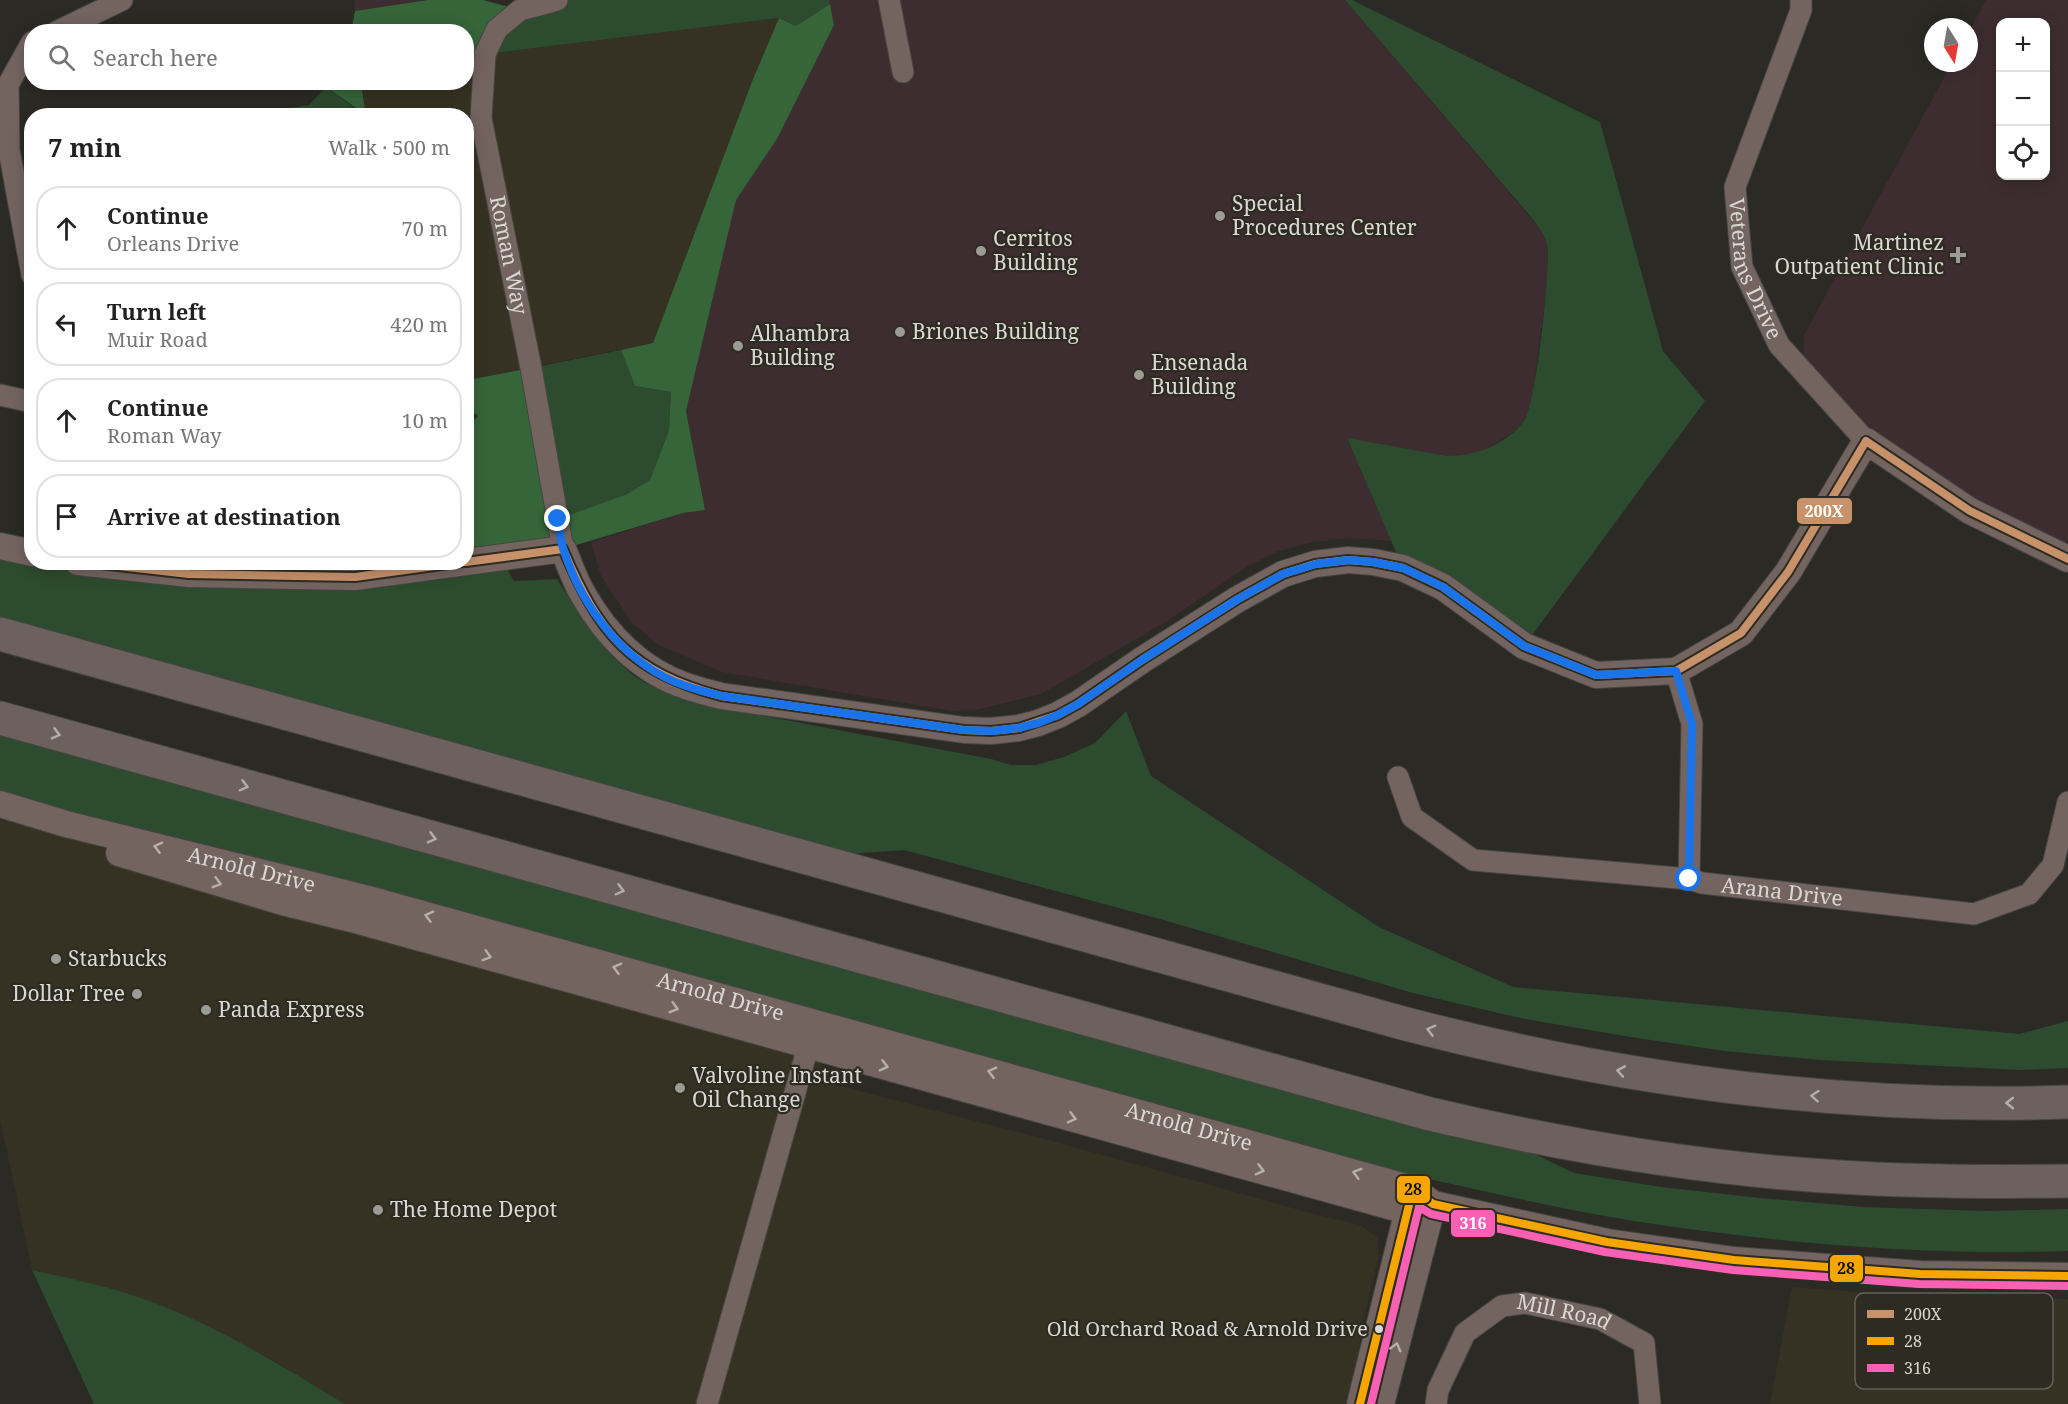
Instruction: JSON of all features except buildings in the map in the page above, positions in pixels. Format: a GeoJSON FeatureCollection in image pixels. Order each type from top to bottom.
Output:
{"type":"FeatureCollection","features":[{"type":"Feature","properties":{"kind":"highway"},"geometry":{"type":"LineString","coordinates":[[0,634],[1406,1024],[1489,1044],[1633,1073],[1770,1092],[1908,1101],[2068,1102]]}},
{"type":"Feature","properties":{"kind":"highway"},"geometry":{"type":"LineString","coordinates":[[0,718],[1475,1125],[1624,1153],[1704,1165],[1783,1173],[1931,1182],[2068,1181]]}},
{"type":"Feature","properties":{"kind":"street"},"geometry":{"type":"LineString","coordinates":[[72,24],[122,0]]}},
{"type":"Feature","properties":{"kind":"street","name":"Roman Way"},"geometry":{"type":"LineString","coordinates":[[557,0],[520,10],[498,29],[485,54],[482,118],[531,368],[563,549]]}},
{"type":"Feature","properties":{"kind":"street"},"geometry":{"type":"LineString","coordinates":[[889,0],[903,72]]}},
{"type":"Feature","properties":{"kind":"street","name":"Veterans Drive"},"geometry":{"type":"LineString","coordinates":[[1801,0],[1801,10],[1735,187],[1742,267],[1779,345],[1866,441]]}},
{"type":"Feature","properties":{"kind":"street"},"geometry":{"type":"LineString","coordinates":[[24,57],[8,86],[9,150],[24,232]]}},
{"type":"Feature","properties":{"kind":"street"},"geometry":{"type":"LineString","coordinates":[[0,395],[24,400]]}},
{"type":"Feature","properties":{"kind":"street"},"geometry":{"type":"LineString","coordinates":[[474,561],[563,549],[583,594],[604,626],[631,655],[662,676],[686,686],[722,696],[964,730],[992,731],[1018,728],[1058,715],[1238,599],[1283,574],[1316,564],[1348,560],[1403,568],[1443,587],[1524,646],[1596,675],[1676,671],[1741,633],[1788,572],[1866,441],[1970,511],[2068,559]]}},
{"type":"Feature","properties":{"kind":"street"},"geometry":{"type":"LineString","coordinates":[[0,546],[24,551]]}},
{"type":"Feature","properties":{"kind":"street"},"geometry":{"type":"LineString","coordinates":[[152,570],[189,574],[355,576],[401,570]]}},
{"type":"Feature","properties":{"kind":"street"},"geometry":{"type":"LineString","coordinates":[[1676,671],[1692,724],[1689,879]]}},
{"type":"Feature","properties":{"kind":"street","name":"Arana Drive"},"geometry":{"type":"LineString","coordinates":[[1398,777],[1412,817],[1473,860],[1689,879],[1702,883],[1974,914],[2029,894],[2053,865],[2068,802]]}},
{"type":"Feature","properties":{"kind":"street","name":"Arnold Drive"},"geometry":{"type":"LineString","coordinates":[[0,804],[66,824],[365,898],[811,1034]]}},
{"type":"Feature","properties":{"kind":"street","name":"Arnold Drive"},"geometry":{"type":"LineString","coordinates":[[0,820],[65,835],[286,903],[811,1034],[1410,1200]]}},
{"type":"Feature","properties":{"kind":"street"},"geometry":{"type":"LineString","coordinates":[[707,1404],[811,1034]]}},
{"type":"Feature","properties":{"kind":"street"},"geometry":{"type":"LineString","coordinates":[[1360,1404],[1410,1200],[1607,1242],[1734,1260],[1920,1274],[2068,1276]]}},
{"type":"Feature","properties":{"kind":"street"},"geometry":{"type":"LineString","coordinates":[[1381,1404],[1433,1204]]}},
{"type":"Feature","properties":{"kind":"street","name":"Mill Road"},"geometry":{"type":"LineString","coordinates":[[1436,1404],[1438,1390],[1466,1333],[1502,1306],[1526,1303],[1600,1319],[1644,1343],[1650,1404]]}},
{"type":"Feature","properties":{"kind":"shaded area"},"geometry":{"type":"Polygon","coordinates":[[[354,0],[428,0],[355,11],[354,0]]]}},
{"type":"Feature","properties":{"kind":"shaded area"},"geometry":{"type":"Polygon","coordinates":[[[829,0],[1345,0],[1541,230],[1547,244],[1547,286],[1532,400],[1525,420],[1513,432],[1495,444],[1477,453],[1461,456],[1447,456],[1347,439],[1392,541],[1348,538],[1313,542],[1276,552],[1248,566],[1164,623],[1041,694],[976,710],[952,711],[722,672],[659,645],[632,623],[601,576],[591,542],[683,513],[705,510],[686,411],[736,200],[777,139],[834,25],[829,0]]]}},
{"type":"Feature","properties":{"kind":"shaded area","name":"Martinez Outpatient Clinic"},"geometry":{"type":"Polygon","coordinates":[[[1986,0],[2068,0],[2068,559],[1866,441],[1803,371],[1804,335],[1947,72],[1978,72],[1976,18],[1986,0]]]}},
{"type":"Feature","properties":{"kind":"shaded area"},"geometry":{"type":"Polygon","coordinates":[[[779,18],[753,79],[653,343],[474,379],[474,108],[365,108],[361,90],[474,90],[474,58],[485,54],[779,18]]]}},
{"type":"Feature","properties":{"kind":"shaded area"},"geometry":{"type":"Polygon","coordinates":[[[0,820],[65,835],[147,862],[808,1045],[833,1084],[1360,1225],[1377,1237],[1379,1255],[1361,1330],[1354,1404],[345,1404],[273,1360],[218,1331],[154,1303],[32,1270],[0,1119],[0,820]]]}},
{"type":"Feature","properties":{"kind":"shaded area"},"geometry":{"type":"Polygon","coordinates":[[[1792,1287],[1875,1293],[1855,1293],[1855,1389],[2053,1389],[2053,1299],[2068,1299],[2068,1404],[1770,1404],[1792,1287]]]}},
{"type":"Feature","properties":{"kind":"green space"},"geometry":{"type":"Polygon","coordinates":[[[428,0],[483,0],[520,10],[485,54],[474,58],[474,24],[353,24],[355,11],[428,0]]]}},
{"type":"Feature","properties":{"kind":"green space"},"geometry":{"type":"Polygon","coordinates":[[[557,0],[829,0],[830,4],[796,26],[779,18],[485,54],[497,29],[557,0]]]}},
{"type":"Feature","properties":{"kind":"green space"},"geometry":{"type":"Polygon","coordinates":[[[1345,0],[1352,0],[1600,122],[1663,351],[1705,401],[1524,646],[1403,568],[1347,438],[1447,456],[1469,454],[1489,448],[1508,437],[1524,421],[1533,390],[1542,335],[1547,280],[1546,241],[1531,217],[1345,0]]]}},
{"type":"Feature","properties":{"kind":"green space"},"geometry":{"type":"Polygon","coordinates":[[[830,4],[834,25],[777,139],[736,200],[686,411],[705,510],[683,513],[563,549],[474,561],[474,420],[478,416],[474,413],[474,379],[531,368],[558,519],[627,494],[650,480],[669,430],[671,392],[635,386],[621,350],[653,343],[753,79],[779,18],[796,26],[830,4]]]}},
{"type":"Feature","properties":{"kind":"green space"},"geometry":{"type":"Polygon","coordinates":[[[323,90],[330,90],[354,108],[290,108],[309,105],[323,90]]]}},
{"type":"Feature","properties":{"kind":"green space"},"geometry":{"type":"Polygon","coordinates":[[[330,90],[362,90],[365,108],[356,108],[330,90]]]}},
{"type":"Feature","properties":{"kind":"green space"},"geometry":{"type":"Polygon","coordinates":[[[621,350],[635,386],[671,392],[669,430],[650,480],[627,494],[558,519],[531,368],[621,350]]]}},
{"type":"Feature","properties":{"kind":"green space"},"geometry":{"type":"Polygon","coordinates":[[[0,546],[24,558],[24,570],[149,570],[189,574],[272,570],[474,570],[474,560],[501,559],[514,581],[557,579],[590,629],[620,664],[638,679],[691,702],[991,759],[1011,765],[1036,765],[1064,757],[1095,743],[1126,711],[1151,776],[1379,927],[1513,987],[2019,1034],[2068,1021],[2068,1068],[2022,1070],[1820,1060],[1724,1051],[1520,1018],[1413,993],[1167,921],[904,850],[806,857],[0,634],[0,546]]]}},
{"type":"Feature","properties":{"kind":"green space"},"geometry":{"type":"Polygon","coordinates":[[[0,718],[1475,1125],[1574,1173],[1661,1187],[1864,1207],[1987,1211],[2068,1209],[2068,1251],[1905,1250],[1742,1236],[1606,1216],[1416,1176],[0,804],[0,718]]]}},
{"type":"Feature","properties":{"kind":"green space"},"geometry":{"type":"Polygon","coordinates":[[[32,1270],[125,1293],[180,1313],[252,1349],[345,1404],[94,1404],[32,1270]]]}},
{"type":"Feature","properties":{"kind":"transit line","name":"200X"},"geometry":{"type":"LineString","coordinates":[[474,561],[563,549],[590,604],[605,627],[621,645],[663,675],[690,686],[721,696],[964,730],[991,731],[1019,728],[1058,715],[1238,599],[1283,574],[1315,564],[1348,560],[1403,568],[1443,587],[1524,646],[1596,675],[1676,671],[1741,633],[1788,572],[1866,441],[1970,511],[2068,559]]}},
{"type":"Feature","properties":{"kind":"transit line","name":"200X"},"geometry":{"type":"LineString","coordinates":[[154,570],[189,574],[355,577],[405,570]]}},
{"type":"Feature","properties":{"kind":"transit line","name":"28"},"geometry":{"type":"LineString","coordinates":[[1360,1404],[1413,1189],[1433,1204],[1607,1242],[1734,1260],[1920,1274],[2068,1276]]}},
{"type":"Feature","properties":{"kind":"transit line","name":"316"},"geometry":{"type":"LineString","coordinates":[[1371,1404],[1419,1207],[1431,1214],[1605,1252],[1733,1270],[1919,1284],[2068,1286]]}},
{"type":"Feature","properties":{"kind":"place","name":"Special Procedures Center"},"geometry":{"type":"Point","coordinates":[1220,216]}},
{"type":"Feature","properties":{"kind":"place","name":"Cerritos Building"},"geometry":{"type":"Point","coordinates":[981,251]}},
{"type":"Feature","properties":{"kind":"place","name":"Martinez Outpatient Clinic"},"geometry":{"type":"Point","coordinates":[1958,255]}},
{"type":"Feature","properties":{"kind":"place","name":"Briones Building"},"geometry":{"type":"Point","coordinates":[900,332]}},
{"type":"Feature","properties":{"kind":"place","name":"Alhambra Building"},"geometry":{"type":"Point","coordinates":[738,346]}},
{"type":"Feature","properties":{"kind":"place","name":"Ensenada Building"},"geometry":{"type":"Point","coordinates":[1139,375]}},
{"type":"Feature","properties":{"kind":"place","name":"Starbucks"},"geometry":{"type":"Point","coordinates":[56,959]}},
{"type":"Feature","properties":{"kind":"place","name":"Dollar Tree"},"geometry":{"type":"Point","coordinates":[137,994]}},
{"type":"Feature","properties":{"kind":"place","name":"Panda Express"},"geometry":{"type":"Point","coordinates":[206,1010]}},
{"type":"Feature","properties":{"kind":"place","name":"Valvoline Instant Oil Change"},"geometry":{"type":"Point","coordinates":[680,1088]}},
{"type":"Feature","properties":{"kind":"place","name":"The Home Depot"},"geometry":{"type":"Point","coordinates":[378,1210]}},
{"type":"Feature","properties":{"kind":"place","name":"Old Orchard Road & Arnold Drive"},"geometry":{"type":"Point","coordinates":[1379,1329]}},
{"type":"Feature","properties":{"kind":"route"},"geometry":{"type":"LineString","coordinates":[[558,519],[563,549],[583,594],[604,626],[631,655],[662,676],[686,686],[722,696],[964,730],[992,731],[1018,728],[1030,726],[1058,715],[1238,599],[1283,574],[1316,564],[1348,560],[1403,568],[1443,587],[1524,646],[1596,675],[1676,671],[1692,724],[1689,879]]}}]}
